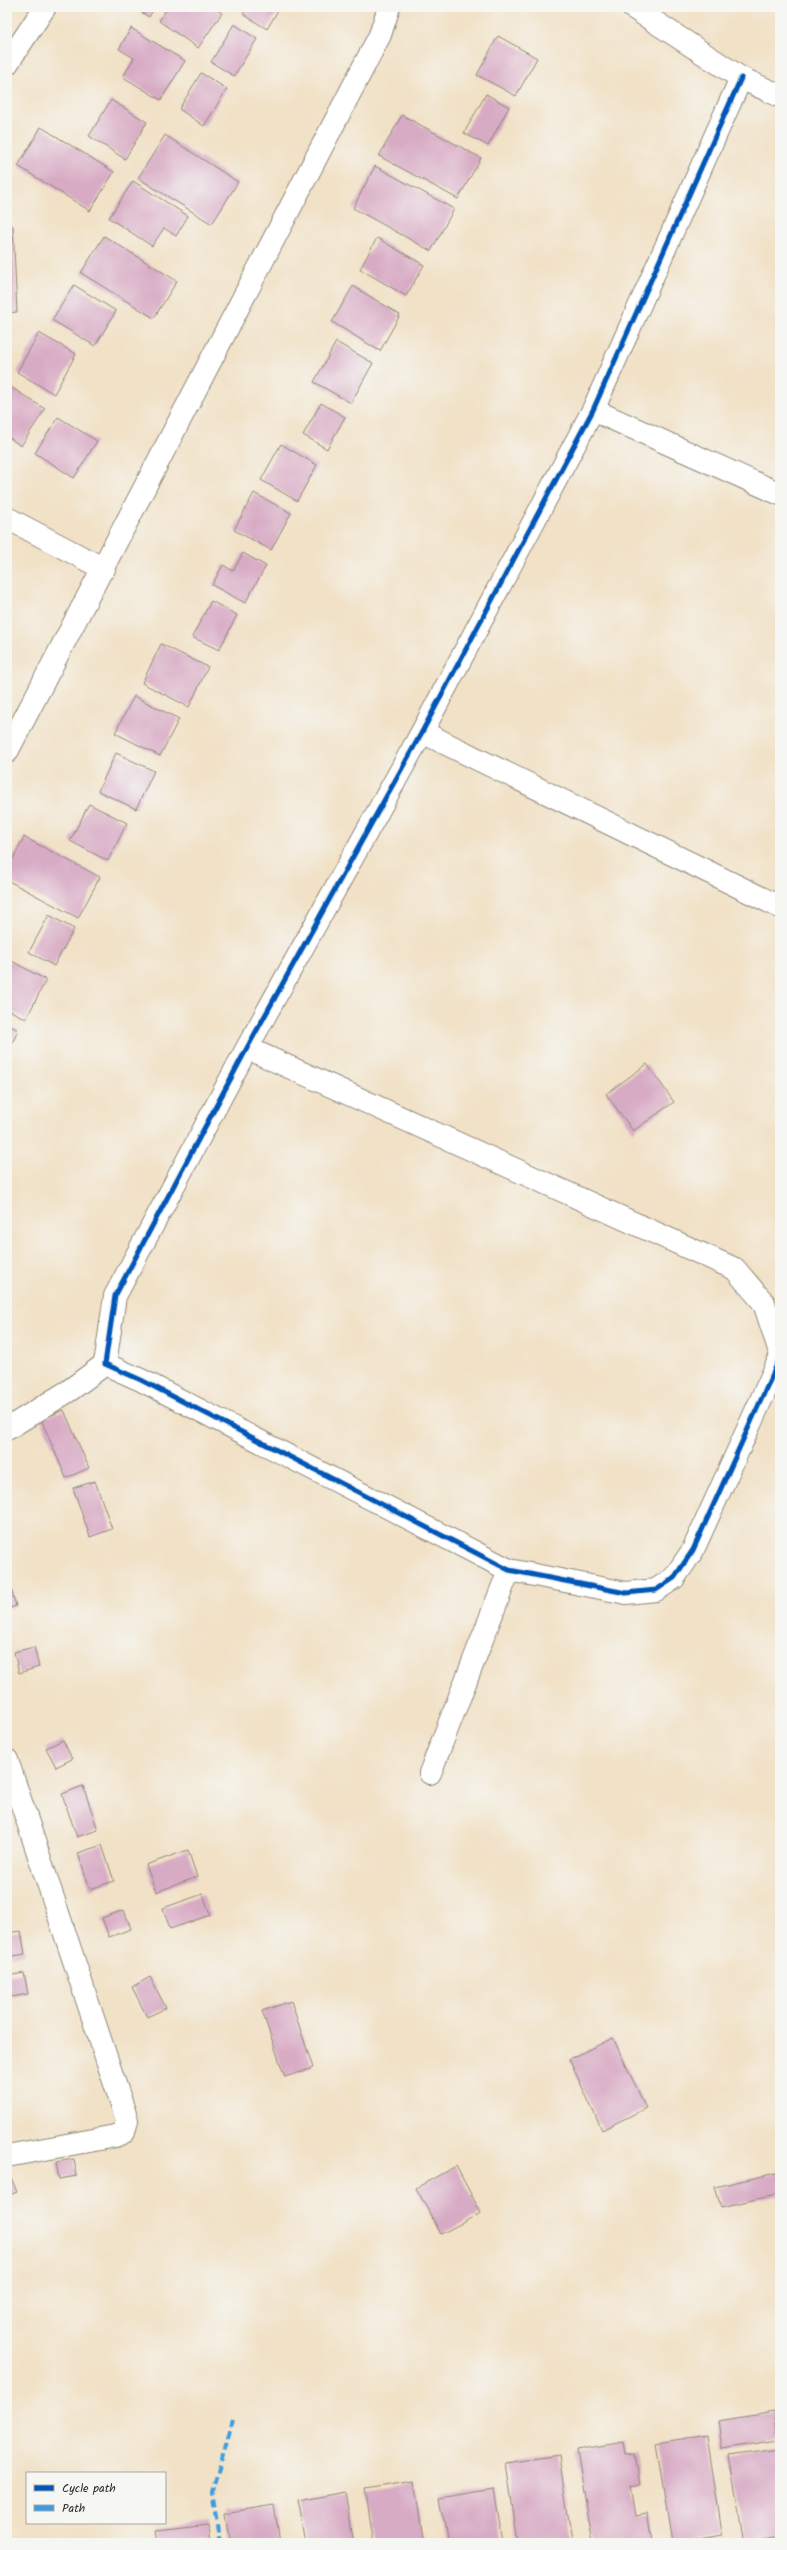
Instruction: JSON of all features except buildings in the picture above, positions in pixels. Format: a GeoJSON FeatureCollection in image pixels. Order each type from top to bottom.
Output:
{"type":"FeatureCollection","features":[{"type":"Feature","properties":{"kind":"street"},"geometry":{"type":"LineString","coordinates":[[7,64],[45,7]]}},
{"type":"Feature","properties":{"kind":"street"},"geometry":{"type":"LineString","coordinates":[[7,752],[104,569],[380,35],[389,7]]}},
{"type":"Feature","properties":{"kind":"street"},"geometry":{"type":"LineString","coordinates":[[632,7],[741,78],[780,96]]}},
{"type":"Feature","properties":{"kind":"street"},"geometry":{"type":"LineString","coordinates":[[7,1428],[70,1390],[105,1364],[115,1296],[247,1048],[422,732],[594,410],[741,78]]}},
{"type":"Feature","properties":{"kind":"street"},"geometry":{"type":"LineString","coordinates":[[594,410],[780,494]]}},
{"type":"Feature","properties":{"kind":"street"},"geometry":{"type":"LineString","coordinates":[[7,518],[104,569]]}},
{"type":"Feature","properties":{"kind":"street"},"geometry":{"type":"LineString","coordinates":[[422,732],[780,907]]}},
{"type":"Feature","properties":{"kind":"street"},"geometry":{"type":"LineString","coordinates":[[247,1048],[735,1269],[764,1302],[780,1352]]}},
{"type":"Feature","properties":{"kind":"street"},"geometry":{"type":"LineString","coordinates":[[105,1364],[141,1380],[509,1570],[626,1593],[656,1590],[674,1578],[693,1550],[780,1358]]}},
{"type":"Feature","properties":{"kind":"street"},"geometry":{"type":"LineString","coordinates":[[430,1773],[509,1570]]}},
{"type":"Feature","properties":{"kind":"street"},"geometry":{"type":"LineString","coordinates":[[7,1760],[127,2120],[124,2132],[115,2136],[7,2156]]}},
{"type":"Feature","properties":{"kind":"marked path"},"geometry":{"type":"LineString","coordinates":[[220,2543],[212,2492],[233,2420]]}},
{"type":"Feature","properties":{"kind":"cycle path"},"geometry":{"type":"LineString","coordinates":[[741,78],[593,410],[422,732],[247,1048],[115,1296],[105,1364],[141,1380],[509,1570],[626,1593],[656,1590],[674,1578],[693,1550],[780,1358]]}}]}
